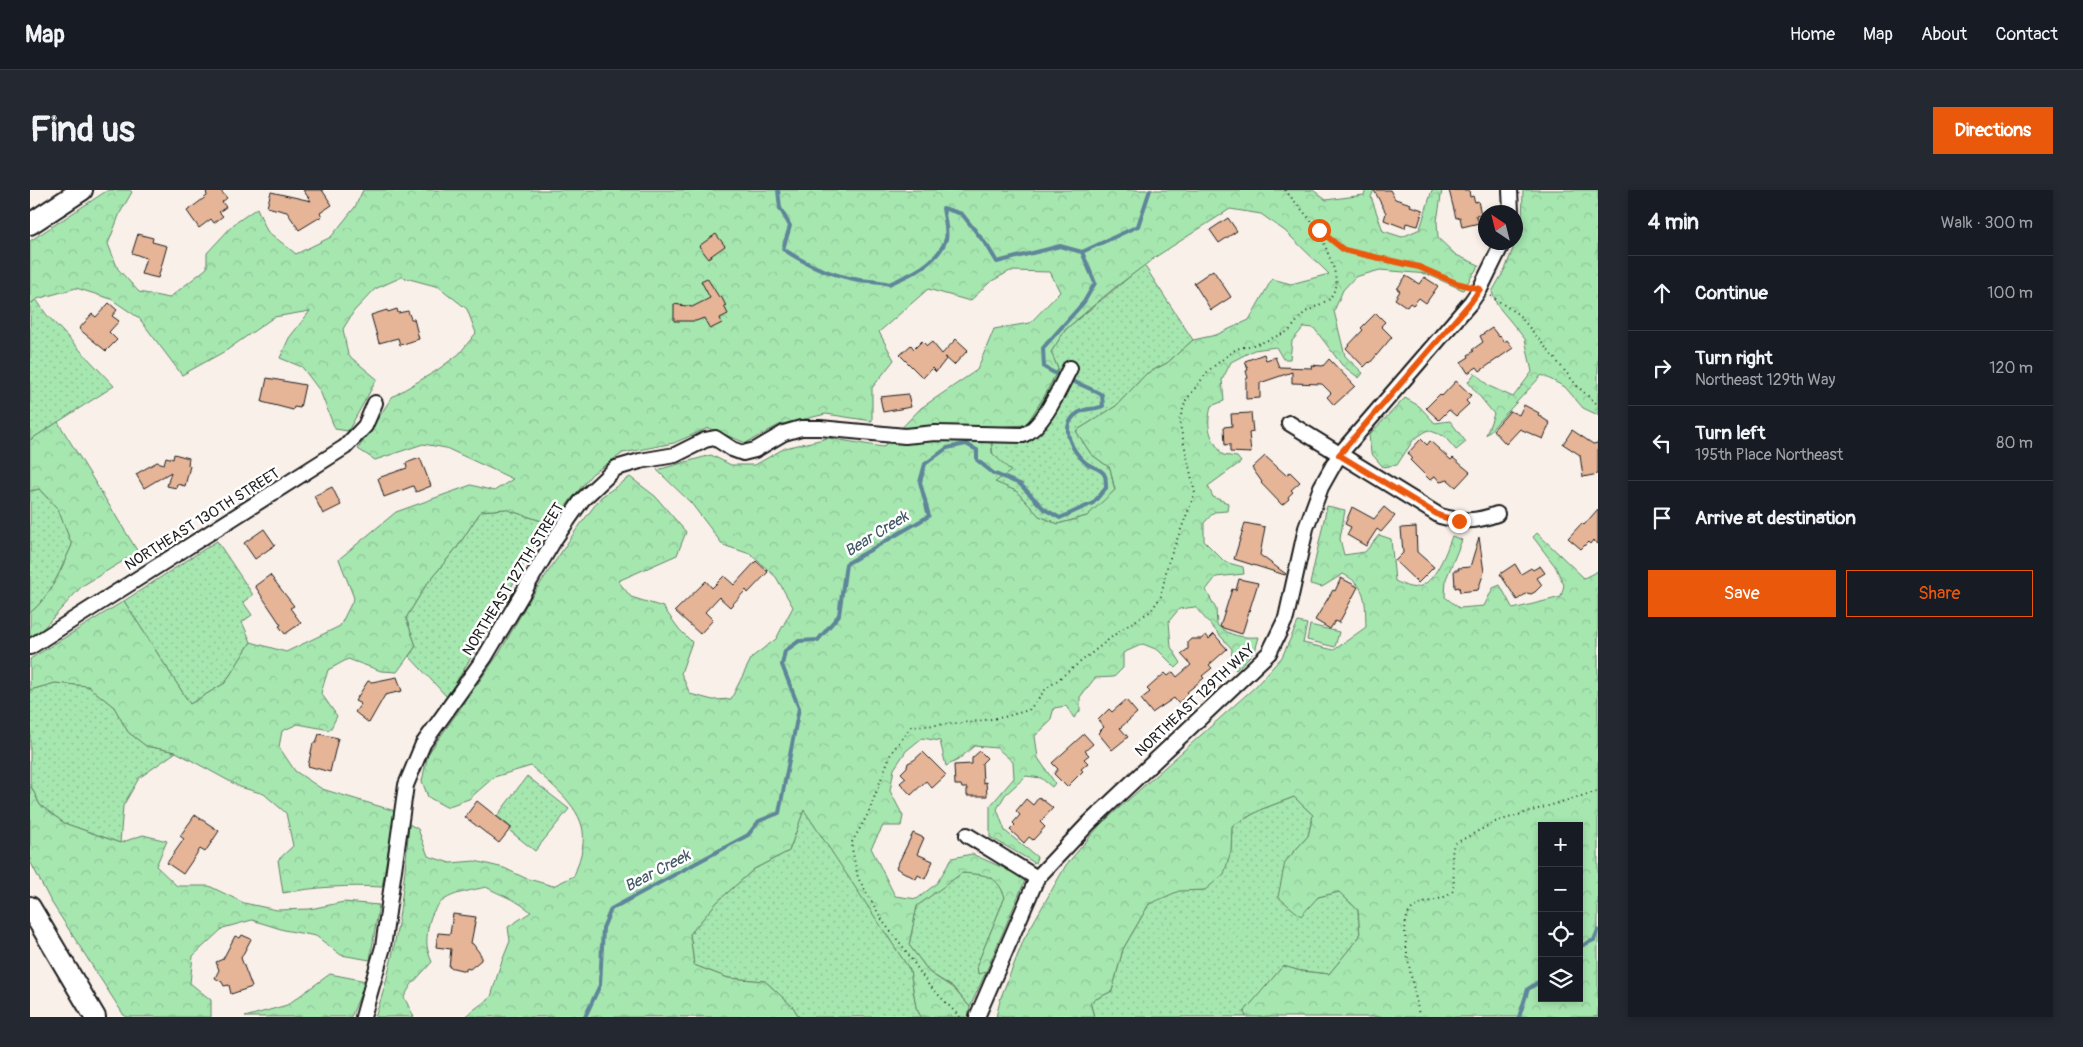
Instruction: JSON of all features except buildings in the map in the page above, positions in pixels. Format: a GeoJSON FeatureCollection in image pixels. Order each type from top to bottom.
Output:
{"type":"FeatureCollection","features":[{"type":"Feature","properties":{"kind":"main road"},"geometry":{"type":"LineString","coordinates":[[30,224],[82,190]]}},
{"type":"Feature","properties":{"kind":"main road"},"geometry":{"type":"LineString","coordinates":[[30,907],[95,1017]]}},
{"type":"Feature","properties":{"kind":"street"},"geometry":{"type":"LineString","coordinates":[[1510,190],[1511,205]]}},
{"type":"Feature","properties":{"kind":"street","name":"NORTHEAST 129TH WAY"},"geometry":{"type":"LineString","coordinates":[[977,1017],[1037,878],[1089,822],[1269,653],[1286,618],[1309,520],[1321,487],[1339,455],[1465,310],[1480,289],[1500,250]]}},
{"type":"Feature","properties":{"kind":"street","name":"NORTHEAST 127TH STREET"},"geometry":{"type":"LineString","coordinates":[[363,1017],[383,947],[401,807],[406,786],[423,744],[485,657],[556,537],[582,500],[616,468],[640,460],[675,454],[705,440],[715,438],[732,449],[743,453],[755,450],[784,433],[801,428],[905,436],[919,434],[1023,435],[1030,432],[1038,424],[1070,368]]}},
{"type":"Feature","properties":{"kind":"street","name":"NORTHEAST 130TH STREET"},"geometry":{"type":"LineString","coordinates":[[30,647],[345,447],[365,426],[376,403]]}},
{"type":"Feature","properties":{"kind":"street"},"geometry":{"type":"LineString","coordinates":[[1289,423],[1440,516],[1459,521],[1480,521],[1497,514]]}},
{"type":"Feature","properties":{"kind":"street"},"geometry":{"type":"LineString","coordinates":[[966,834],[1037,878]]}},
{"type":"Feature","properties":{"kind":"path"},"geometry":{"type":"LineString","coordinates":[[1285,190],[1319,230],[1344,250],[1419,267],[1456,283],[1480,289],[1519,315],[1578,387],[1598,405]]}},
{"type":"Feature","properties":{"kind":"path"},"geometry":{"type":"LineString","coordinates":[[960,1017],[928,984],[904,948],[884,923],[858,878],[851,844],[868,814],[891,754],[911,727],[980,720],[1029,710],[1045,690],[1122,629],[1150,611],[1161,596],[1168,563],[1195,492],[1179,421],[1186,400],[1209,370],[1236,349],[1261,343],[1289,331],[1304,313],[1330,299],[1336,286],[1334,269],[1319,230]]}},
{"type":"Feature","properties":{"kind":"path"},"geometry":{"type":"LineString","coordinates":[[1419,1017],[1409,967],[1404,921],[1412,909],[1419,905],[1440,900],[1453,891],[1452,858],[1454,844],[1495,822],[1598,791]]}},
{"type":"Feature","properties":{"kind":"green space"},"geometry":{"type":"Polygon","coordinates":[[[108,190],[130,190],[132,192],[120,213],[108,244],[118,269],[139,292],[169,298],[207,268],[207,253],[234,224],[257,208],[267,231],[296,254],[331,237],[355,207],[363,190],[1313,190],[1326,200],[1364,195],[1366,190],[1374,190],[1371,197],[1383,231],[1402,237],[1420,229],[1432,190],[1442,190],[1437,221],[1438,238],[1456,255],[1479,265],[1463,290],[1427,274],[1380,270],[1355,277],[1343,290],[1334,311],[1345,356],[1363,373],[1359,378],[1342,365],[1314,328],[1304,327],[1292,341],[1290,359],[1283,359],[1276,347],[1254,350],[1231,362],[1222,380],[1224,401],[1211,406],[1209,426],[1212,437],[1223,455],[1237,457],[1241,462],[1208,486],[1213,497],[1228,503],[1227,511],[1214,512],[1204,523],[1204,541],[1225,562],[1243,567],[1244,574],[1216,577],[1206,590],[1216,609],[1217,625],[1236,636],[1259,637],[1255,651],[1236,670],[1231,664],[1232,649],[1195,607],[1179,609],[1169,621],[1171,647],[1181,663],[1176,668],[1158,650],[1143,644],[1123,653],[1123,668],[1114,677],[1095,678],[1080,697],[1080,711],[1074,718],[1066,706],[1054,708],[1050,722],[1035,736],[1038,758],[1055,783],[1052,787],[1041,778],[1026,776],[1005,795],[997,809],[1005,831],[1037,857],[1035,863],[990,837],[990,806],[1014,778],[1013,762],[997,748],[974,746],[958,760],[946,766],[940,741],[922,738],[906,751],[894,769],[890,791],[903,816],[901,826],[883,826],[871,848],[895,896],[917,899],[937,883],[952,858],[972,854],[1026,878],[986,972],[978,974],[977,965],[1005,897],[998,883],[983,875],[962,873],[917,906],[909,945],[930,973],[953,988],[970,1007],[968,1017],[921,1017],[916,1007],[910,970],[804,810],[789,851],[754,869],[717,902],[690,934],[694,965],[728,978],[765,981],[793,1007],[799,1017],[464,1017],[491,997],[510,941],[508,927],[531,912],[486,887],[448,897],[441,902],[431,917],[427,938],[432,962],[411,985],[404,997],[414,1017],[375,1017],[383,994],[394,946],[405,873],[409,824],[418,829],[428,856],[450,863],[475,861],[504,868],[525,878],[553,886],[574,876],[583,842],[583,831],[580,821],[570,803],[531,766],[494,777],[469,799],[446,807],[428,797],[422,781],[428,754],[500,652],[528,602],[574,533],[601,497],[630,477],[655,496],[686,532],[677,555],[618,581],[631,597],[663,607],[679,629],[692,642],[681,673],[690,694],[713,700],[731,699],[752,657],[776,639],[793,607],[776,577],[750,554],[723,545],[691,503],[657,470],[711,455],[731,465],[755,465],[785,448],[828,438],[883,447],[921,408],[977,370],[994,329],[1030,323],[1060,292],[1050,272],[1010,271],[990,282],[970,301],[928,289],[879,332],[894,360],[872,388],[872,421],[826,414],[779,425],[746,443],[708,428],[674,443],[623,453],[592,474],[551,524],[505,509],[481,511],[458,546],[426,585],[406,618],[416,646],[397,672],[381,671],[348,659],[328,670],[321,693],[337,716],[330,730],[298,724],[282,731],[279,747],[295,771],[322,789],[395,811],[382,887],[332,887],[283,893],[278,860],[293,846],[286,813],[264,794],[240,787],[176,752],[146,746],[128,732],[114,707],[88,686],[55,683],[30,690],[30,659],[124,601],[190,704],[225,683],[251,642],[286,652],[340,626],[354,598],[339,559],[396,512],[471,485],[494,491],[513,479],[446,448],[423,444],[375,460],[358,449],[392,397],[436,371],[459,354],[476,333],[467,309],[439,287],[402,277],[375,289],[354,311],[343,329],[348,355],[377,379],[348,431],[335,429],[320,391],[302,367],[280,358],[289,338],[310,311],[274,317],[227,350],[182,375],[139,318],[111,299],[76,288],[37,299],[30,304],[30,241],[108,190]],[[1230,209],[1157,256],[1113,289],[1066,329],[1051,352],[1058,369],[1045,395],[1026,425],[991,427],[992,453],[1011,471],[995,482],[1016,491],[1039,516],[1058,524],[1087,516],[1115,490],[1110,468],[1091,454],[1076,431],[1116,406],[1146,374],[1167,363],[1193,340],[1216,335],[1249,320],[1272,279],[1291,284],[1329,274],[1285,231],[1261,214],[1230,209]]]}},
{"type":"Feature","properties":{"kind":"green space"},"geometry":{"type":"Polygon","coordinates":[[[1523,190],[1598,190],[1598,415],[1583,408],[1565,387],[1542,375],[1486,435],[1494,414],[1468,382],[1475,373],[1489,386],[1513,397],[1532,372],[1525,339],[1497,305],[1492,292],[1506,267],[1512,250],[1523,250],[1523,190]]]}},
{"type":"Feature","properties":{"kind":"green space"},"geometry":{"type":"Polygon","coordinates":[[[1144,265],[1193,340],[1167,363],[1146,374],[1116,406],[1076,431],[1091,454],[1110,468],[1115,491],[1087,516],[1058,524],[1039,516],[1016,491],[994,482],[991,426],[1026,425],[1045,395],[1058,369],[1051,352],[1066,329],[1144,265]]]}},
{"type":"Feature","properties":{"kind":"green space"},"geometry":{"type":"Polygon","coordinates":[[[36,299],[46,314],[114,386],[30,440],[30,304],[36,299]]]}},
{"type":"Feature","properties":{"kind":"green space"},"geometry":{"type":"Polygon","coordinates":[[[1405,398],[1419,406],[1435,423],[1450,421],[1466,442],[1456,450],[1444,436],[1428,430],[1414,439],[1397,465],[1383,467],[1371,453],[1369,435],[1405,398]]]}},
{"type":"Feature","properties":{"kind":"green space"},"geometry":{"type":"Polygon","coordinates":[[[58,422],[138,552],[82,586],[40,632],[30,638],[30,613],[50,590],[72,545],[58,509],[39,489],[30,491],[30,440],[58,422]]]}},
{"type":"Feature","properties":{"kind":"green space"},"geometry":{"type":"Polygon","coordinates":[[[39,489],[58,509],[72,545],[50,590],[30,613],[30,491],[39,489]]]}},
{"type":"Feature","properties":{"kind":"green space"},"geometry":{"type":"Polygon","coordinates":[[[1327,506],[1345,510],[1340,539],[1344,555],[1365,552],[1379,535],[1391,539],[1395,581],[1408,587],[1418,587],[1432,577],[1442,560],[1452,536],[1462,540],[1446,579],[1445,597],[1459,608],[1484,606],[1493,588],[1500,585],[1513,609],[1561,597],[1564,585],[1555,566],[1533,537],[1537,533],[1584,578],[1598,571],[1598,1017],[1246,1017],[1244,1012],[1283,966],[1301,971],[1329,974],[1360,936],[1358,910],[1339,892],[1318,897],[1301,916],[1278,897],[1285,862],[1308,836],[1313,815],[1294,797],[1262,809],[1232,826],[1231,851],[1224,874],[1205,890],[1179,891],[1149,904],[1123,949],[1112,991],[1090,1002],[1094,1017],[996,1017],[1001,997],[1024,939],[1066,865],[1100,825],[1255,687],[1282,657],[1298,622],[1307,624],[1303,643],[1334,650],[1366,627],[1364,596],[1357,584],[1343,574],[1322,587],[1310,584],[1327,506]]]}},
{"type":"Feature","properties":{"kind":"green space"},"geometry":{"type":"Polygon","coordinates":[[[505,509],[551,524],[531,551],[489,628],[447,697],[409,656],[416,646],[406,618],[426,585],[458,546],[481,511],[505,509]]]}},
{"type":"Feature","properties":{"kind":"green space"},"geometry":{"type":"Polygon","coordinates":[[[217,541],[253,595],[243,602],[252,615],[242,622],[251,642],[225,683],[190,704],[124,601],[217,541]]]}},
{"type":"Feature","properties":{"kind":"green space"},"geometry":{"type":"Polygon","coordinates":[[[1310,625],[1339,632],[1335,647],[1307,640],[1310,625]]]}},
{"type":"Feature","properties":{"kind":"green space"},"geometry":{"type":"Polygon","coordinates":[[[55,683],[88,686],[114,707],[128,732],[146,746],[176,752],[139,778],[123,806],[120,843],[64,823],[40,805],[30,784],[30,690],[55,683]]]}},
{"type":"Feature","properties":{"kind":"green space"},"geometry":{"type":"Polygon","coordinates":[[[527,776],[569,809],[535,851],[510,831],[512,828],[497,816],[527,776]]]}},
{"type":"Feature","properties":{"kind":"green space"},"geometry":{"type":"Polygon","coordinates":[[[30,784],[40,805],[64,823],[120,843],[143,835],[167,841],[156,866],[177,886],[209,886],[244,903],[277,910],[310,909],[344,902],[379,905],[370,960],[341,955],[316,936],[284,930],[252,920],[223,928],[193,956],[190,983],[211,1000],[211,1017],[125,1017],[50,900],[30,861],[30,784]]]}},
{"type":"Feature","properties":{"kind":"green space"},"geometry":{"type":"Polygon","coordinates":[[[1294,797],[1313,815],[1308,836],[1285,862],[1318,897],[1339,892],[1358,910],[1360,936],[1329,974],[1301,971],[1283,966],[1245,1012],[1246,1017],[1094,1017],[1090,1002],[1112,991],[1123,949],[1149,904],[1179,890],[1205,890],[1231,851],[1232,826],[1262,809],[1294,797]]]}},
{"type":"Feature","properties":{"kind":"green space"},"geometry":{"type":"Polygon","coordinates":[[[804,809],[910,970],[916,1007],[921,1017],[799,1017],[793,1007],[765,981],[728,978],[694,965],[690,934],[717,902],[754,869],[789,851],[804,809]]]}},
{"type":"Feature","properties":{"kind":"green space"},"geometry":{"type":"Polygon","coordinates":[[[962,873],[989,876],[998,883],[1005,897],[977,965],[978,973],[986,972],[970,1007],[953,987],[930,973],[909,945],[917,905],[962,873]]]}},
{"type":"Feature","properties":{"kind":"green space"},"geometry":{"type":"Polygon","coordinates":[[[330,974],[366,981],[351,1017],[245,1017],[287,1005],[330,974]]]}},
{"type":"Feature","properties":{"kind":"waterway","name":"Bear Creek"},"geometry":{"type":"LineString","coordinates":[[585,1017],[600,985],[603,928],[611,909],[748,835],[759,821],[779,813],[799,708],[782,665],[785,651],[799,641],[818,640],[839,615],[846,564],[929,516],[920,482],[925,464],[947,448],[966,444],[977,450],[977,460],[993,473],[1020,484],[1044,509],[1060,518],[1093,503],[1106,488],[1104,473],[1088,465],[1081,458],[1073,447],[1068,434],[1068,428],[1074,416],[1082,411],[1103,406],[1102,395],[1044,367],[1043,348],[1084,302],[1095,283],[1082,252],[1060,246],[997,262],[988,247],[962,214],[943,208],[946,239],[937,255],[930,261],[914,272],[889,284],[858,280],[817,267],[783,249],[790,226],[780,208],[778,190]]}},
{"type":"Feature","properties":{"kind":"waterway"},"geometry":{"type":"LineString","coordinates":[[1082,252],[1138,226],[1150,190]]}},
{"type":"Feature","properties":{"kind":"waterway"},"geometry":{"type":"LineString","coordinates":[[1583,945],[1594,940],[1598,930]]}},
{"type":"Feature","properties":{"kind":"waterway"},"geometry":{"type":"LineString","coordinates":[[1519,1017],[1528,989],[1538,983]]}},
{"type":"Feature","properties":{"kind":"route"},"geometry":{"type":"LineString","coordinates":[[1319,230],[1344,250],[1419,267],[1456,283],[1480,289],[1471,302],[1339,455],[1440,516],[1459,521]]}}]}
